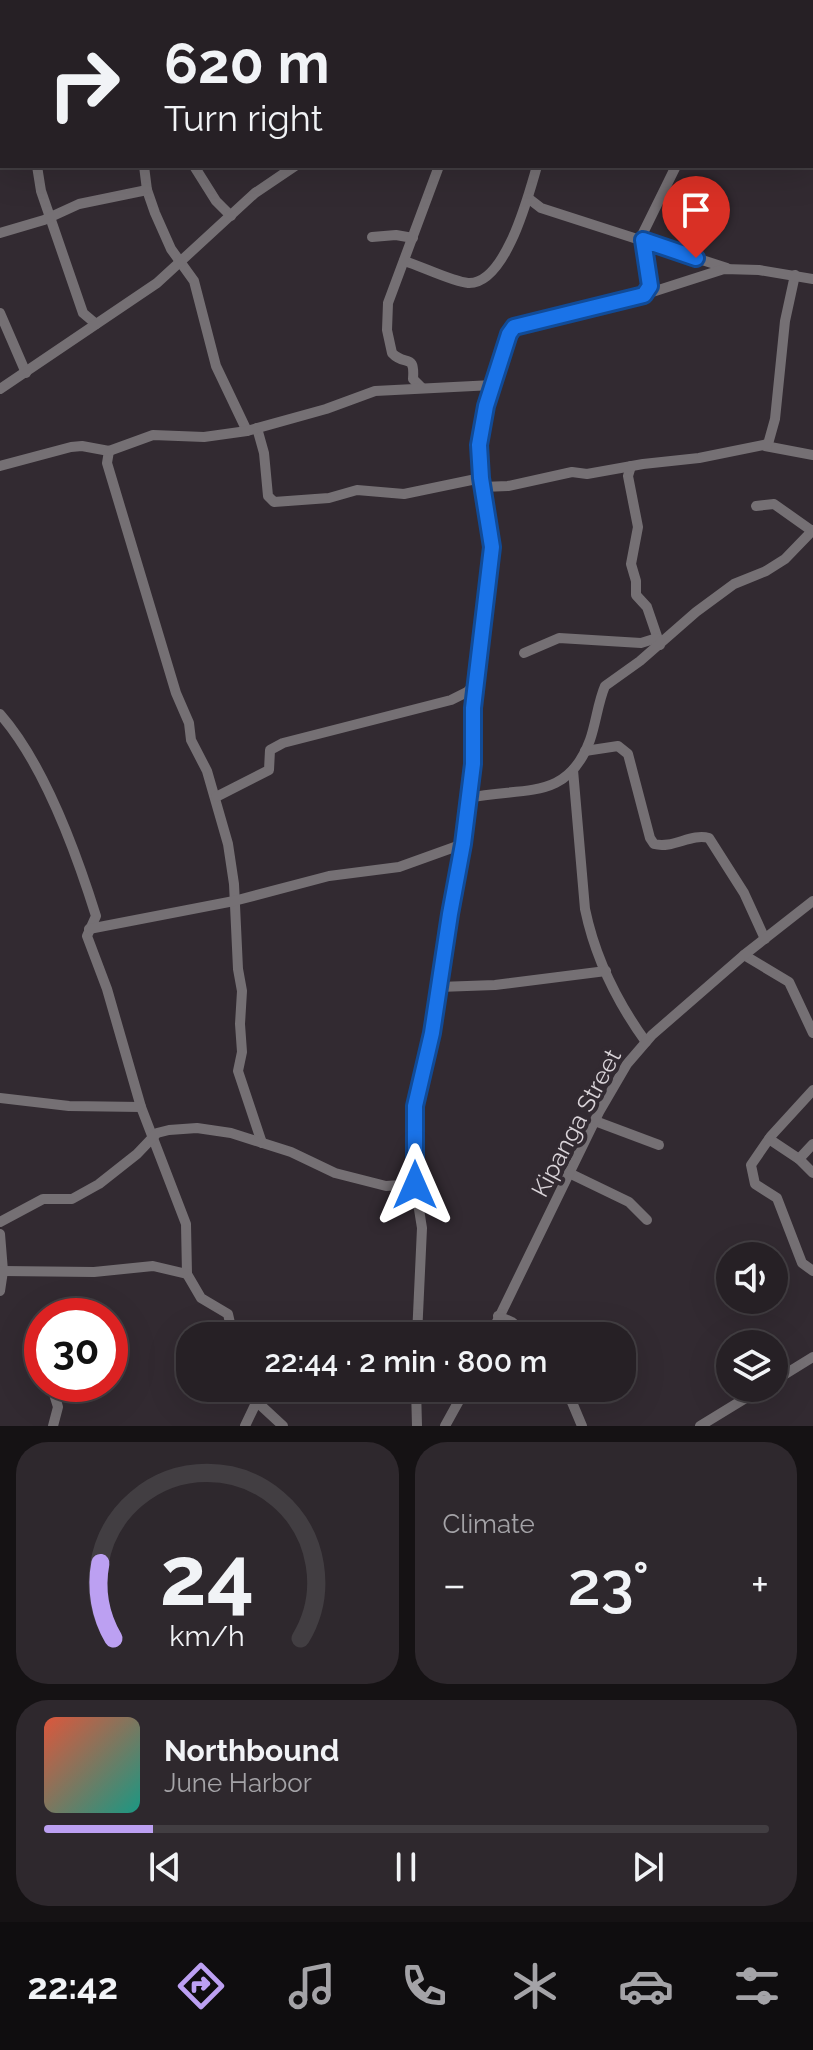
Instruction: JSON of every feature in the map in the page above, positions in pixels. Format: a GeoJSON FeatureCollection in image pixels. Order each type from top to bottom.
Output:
{"type":"FeatureCollection","features":[{"type":"Feature","properties":{"kind":"street"},"geometry":{"type":"LineString","coordinates":[[38,168],[50,216],[83,313],[96,324]]}},
{"type":"Feature","properties":{"kind":"street"},"geometry":{"type":"LineString","coordinates":[[144,168],[147,190],[179,263],[193,279],[216,366],[264,453],[268,496],[274,502],[329,498],[357,490],[404,494],[482,483],[508,486],[566,473],[587,474],[765,446],[813,455]]}},
{"type":"Feature","properties":{"kind":"street"},"geometry":{"type":"LineString","coordinates":[[195,168],[216,201],[231,216]]}},
{"type":"Feature","properties":{"kind":"street"},"geometry":{"type":"LineString","coordinates":[[0,389],[157,283],[260,189],[292,168]]}},
{"type":"Feature","properties":{"kind":"street"},"geometry":{"type":"LineString","coordinates":[[422,388],[413,379],[412,362],[392,353],[387,330],[388,303],[438,168]]}},
{"type":"Feature","properties":{"kind":"street"},"geometry":{"type":"LineString","coordinates":[[404,261],[465,282],[476,281],[499,263],[508,249],[536,168]]}},
{"type":"Feature","properties":{"kind":"street"},"geometry":{"type":"LineString","coordinates":[[644,295],[650,286],[643,240],[646,224],[675,168]]}},
{"type":"Feature","properties":{"kind":"street"},"geometry":{"type":"LineString","coordinates":[[0,233],[24,228],[79,204],[147,190]]}},
{"type":"Feature","properties":{"kind":"street"},"geometry":{"type":"LineString","coordinates":[[528,198],[541,208],[729,269],[759,270],[813,279]]}},
{"type":"Feature","properties":{"kind":"street"},"geometry":{"type":"LineString","coordinates":[[372,237],[396,235],[413,238]]}},
{"type":"Feature","properties":{"kind":"street"},"geometry":{"type":"LineString","coordinates":[[418,1322],[422,1228],[414,1178],[415,1106],[432,1033],[473,764],[476,683],[492,547],[479,445],[486,406],[514,327],[644,295],[729,269]]}},
{"type":"Feature","properties":{"kind":"street"},"geometry":{"type":"LineString","coordinates":[[765,446],[772,437],[785,321],[795,275]]}},
{"type":"Feature","properties":{"kind":"street"},"geometry":{"type":"LineString","coordinates":[[0,313],[26,373]]}},
{"type":"Feature","properties":{"kind":"street"},"geometry":{"type":"LineString","coordinates":[[0,466],[71,447],[109,451],[153,435],[204,437],[252,429],[326,409],[369,392],[493,385]]}},
{"type":"Feature","properties":{"kind":"street"},"geometry":{"type":"LineString","coordinates":[[109,451],[107,463],[176,693],[189,723],[191,740],[203,761],[216,797],[228,844],[234,875],[238,969],[242,991],[239,1032],[242,1052],[237,1069],[262,1143]]}},
{"type":"Feature","properties":{"kind":"street"},"geometry":{"type":"LineString","coordinates":[[631,466],[628,476],[638,527],[631,569],[636,581],[636,595],[647,607],[658,642]]}},
{"type":"Feature","properties":{"kind":"street"},"geometry":{"type":"LineString","coordinates":[[468,798],[552,786],[564,781],[585,751],[604,687],[734,584],[766,571],[785,559],[812,530],[774,504],[756,506]]}},
{"type":"Feature","properties":{"kind":"street"},"geometry":{"type":"LineString","coordinates":[[524,653],[559,638],[658,642]]}},
{"type":"Feature","properties":{"kind":"street"},"geometry":{"type":"LineString","coordinates":[[216,797],[269,770],[270,750],[283,743],[451,700],[476,683]]}},
{"type":"Feature","properties":{"kind":"street"},"geometry":{"type":"LineString","coordinates":[[0,714],[26,747],[61,819],[95,913],[88,940],[107,989],[141,1107],[186,1224],[187,1274],[201,1298],[228,1314],[230,1322]]}},
{"type":"Feature","properties":{"kind":"street"},"geometry":{"type":"LineString","coordinates":[[585,751],[618,746],[628,754],[654,844],[662,846],[698,836],[709,838],[744,893],[765,939]]}},
{"type":"Feature","properties":{"kind":"street"},"geometry":{"type":"LineString","coordinates":[[573,770],[589,930],[623,1010],[646,1042]]}},
{"type":"Feature","properties":{"kind":"street"},"geometry":{"type":"LineString","coordinates":[[89,929],[234,901],[329,876],[399,867],[463,844]]}},
{"type":"Feature","properties":{"kind":"street","name":"Kipanga Street"},"geometry":{"type":"LineString","coordinates":[[496,1322],[595,1121],[627,1064],[646,1042],[744,955],[813,901]]}},
{"type":"Feature","properties":{"kind":"street"},"geometry":{"type":"LineString","coordinates":[[744,955],[789,982],[813,1033]]}},
{"type":"Feature","properties":{"kind":"street"},"geometry":{"type":"LineString","coordinates":[[439,987],[495,985],[606,971]]}},
{"type":"Feature","properties":{"kind":"street"},"geometry":{"type":"LineString","coordinates":[[801,1003],[813,1004]]}},
{"type":"Feature","properties":{"kind":"street"},"geometry":{"type":"LineString","coordinates":[[813,1090],[769,1139],[751,1165],[754,1182],[777,1198],[802,1263],[813,1271]]}},
{"type":"Feature","properties":{"kind":"street"},"geometry":{"type":"LineString","coordinates":[[0,1098],[69,1106],[141,1107]]}},
{"type":"Feature","properties":{"kind":"street"},"geometry":{"type":"LineString","coordinates":[[595,1121],[659,1145]]}},
{"type":"Feature","properties":{"kind":"street"},"geometry":{"type":"LineString","coordinates":[[0,1222],[43,1199],[67,1200],[99,1184],[137,1154],[152,1137],[169,1130],[197,1128],[231,1133],[291,1152],[335,1173],[386,1186],[401,1185],[414,1178]]}},
{"type":"Feature","properties":{"kind":"street"},"geometry":{"type":"LineString","coordinates":[[769,1139],[799,1159],[813,1173]]}},
{"type":"Feature","properties":{"kind":"street"},"geometry":{"type":"LineString","coordinates":[[799,1159],[813,1144]]}},
{"type":"Feature","properties":{"kind":"street"},"geometry":{"type":"LineString","coordinates":[[569,1173],[629,1202],[647,1220]]}},
{"type":"Feature","properties":{"kind":"street"},"geometry":{"type":"LineString","coordinates":[[0,1234],[3,1271],[0,1291]]}},
{"type":"Feature","properties":{"kind":"street"},"geometry":{"type":"LineString","coordinates":[[3,1271],[94,1272],[153,1266],[187,1274]]}},
{"type":"Feature","properties":{"kind":"street"},"geometry":{"type":"LineString","coordinates":[[498,1316],[512,1322]]}},
{"type":"Feature","properties":{"kind":"street"},"geometry":{"type":"LineString","coordinates":[[788,1372],[813,1357]]}},
{"type":"Feature","properties":{"kind":"street"},"geometry":{"type":"LineString","coordinates":[[53,1426],[56,1402]]}},
{"type":"Feature","properties":{"kind":"street"},"geometry":{"type":"LineString","coordinates":[[416,1402],[417,1426]]}},
{"type":"Feature","properties":{"kind":"street"},"geometry":{"type":"LineString","coordinates":[[445,1426],[458,1402]]}},
{"type":"Feature","properties":{"kind":"street"},"geometry":{"type":"LineString","coordinates":[[572,1402],[582,1426]]}},
{"type":"Feature","properties":{"kind":"street"},"geometry":{"type":"LineString","coordinates":[[700,1426],[739,1402]]}},
{"type":"Feature","properties":{"kind":"street"},"geometry":{"type":"LineString","coordinates":[[245,1426],[256,1403],[283,1426]]}},
{"type":"Feature","properties":{"kind":"route"},"geometry":{"type":"LineString","coordinates":[[415,1185],[415,1106],[432,1033],[473,764],[473,708],[492,547],[479,453],[486,406],[514,327],[644,295],[650,286],[643,240],[696,258]]}}]}
